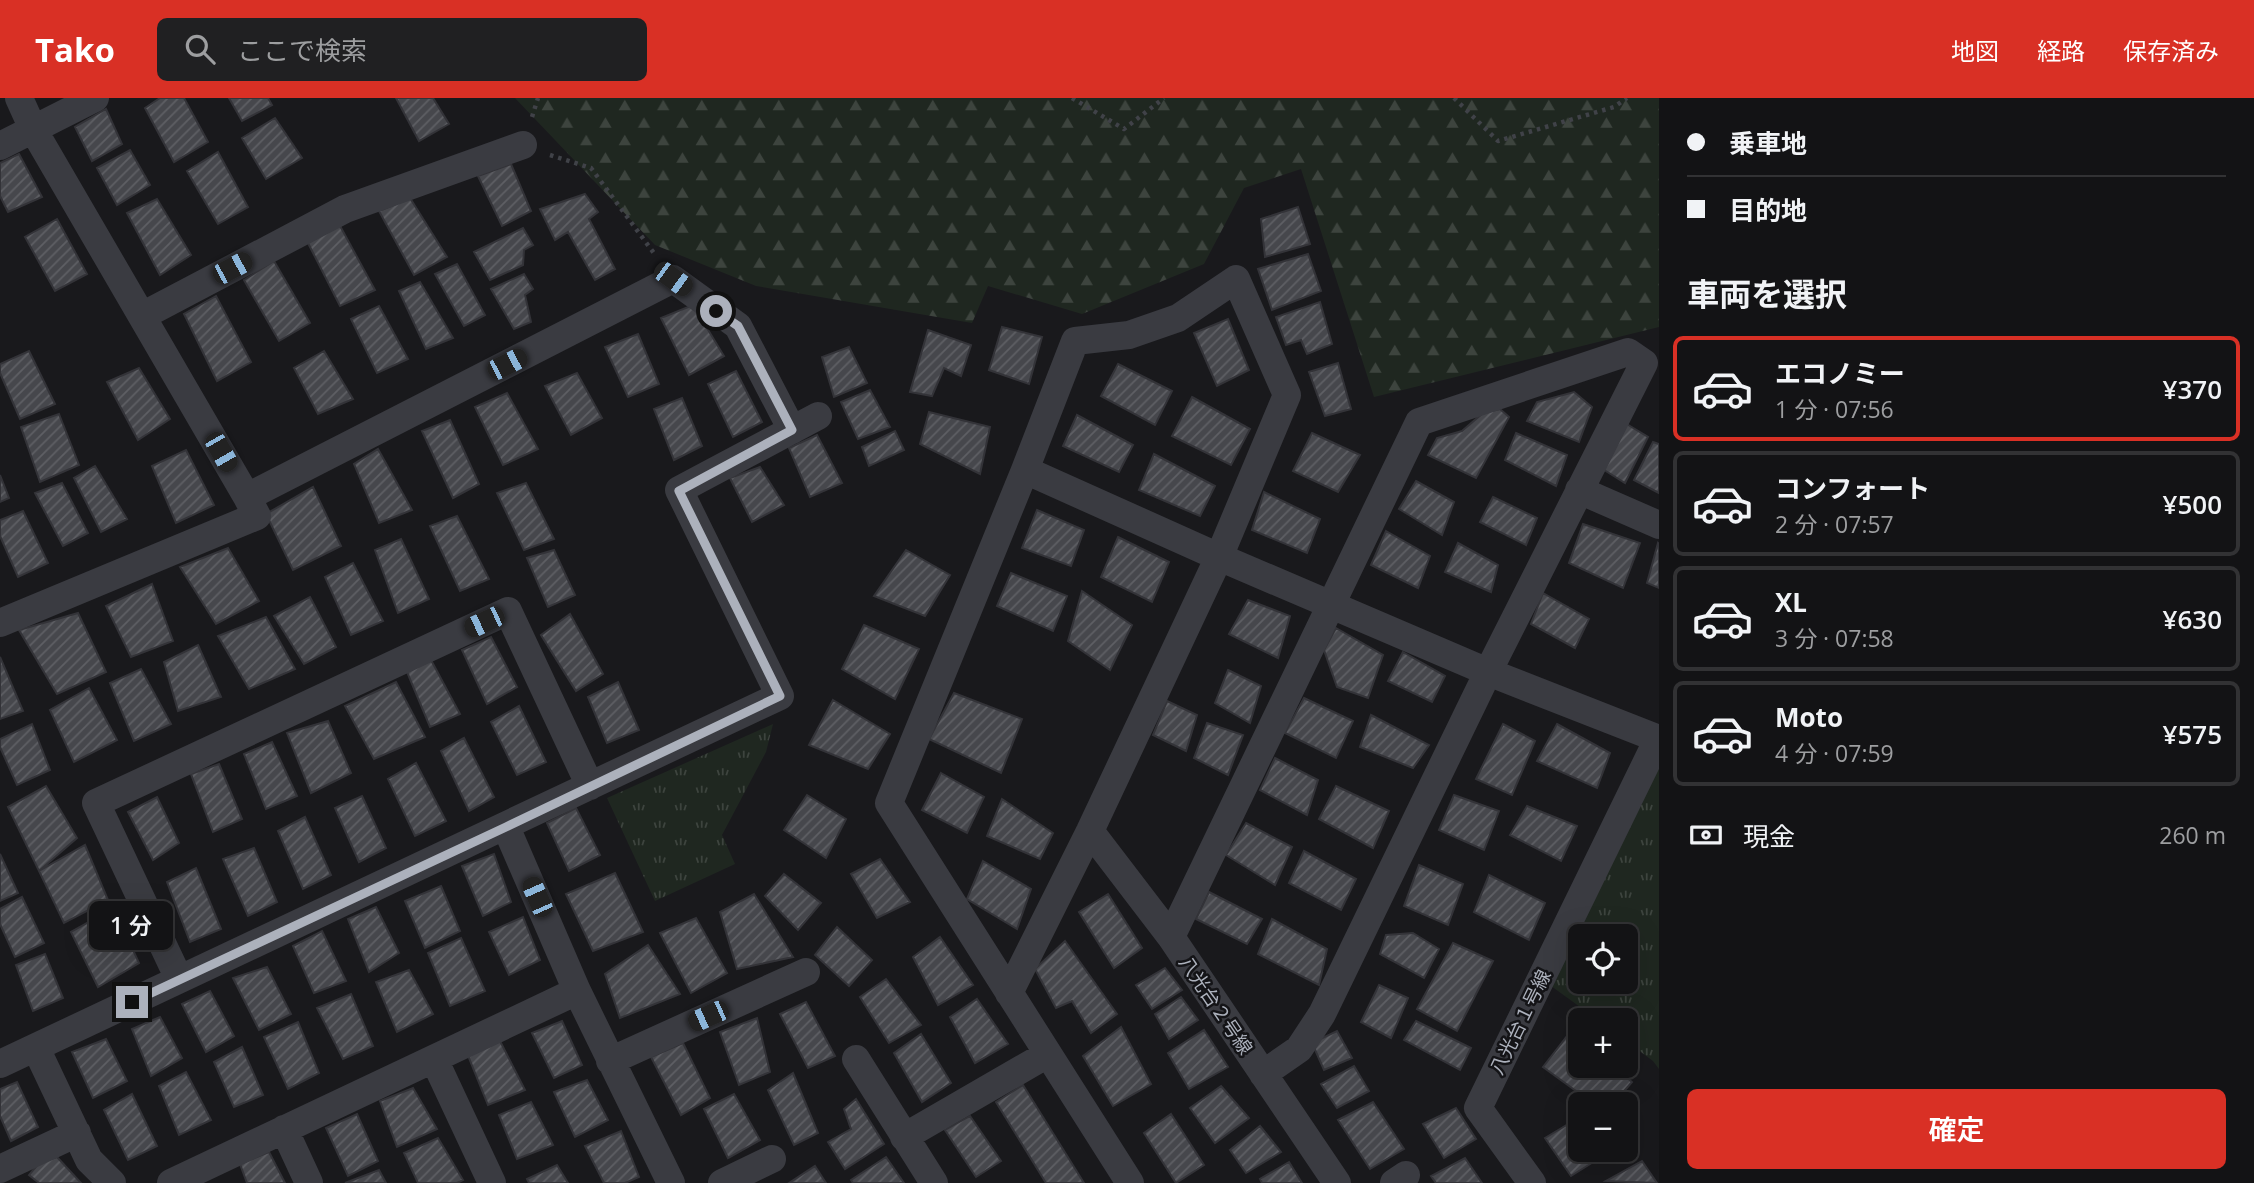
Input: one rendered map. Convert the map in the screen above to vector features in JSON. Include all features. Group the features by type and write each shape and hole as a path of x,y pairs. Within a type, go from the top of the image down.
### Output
{"street":[{"path":"0,623 257,516 33,129 19,98"},
{"path":"0,146 95,98"},
{"path":"142,316 345,209 523,145"},
{"path":"247,497 673,279 738,326 792,430"},
{"path":"1009,993 1090,831 1219,557 1287,395 1236,279 1178,318 1129,335 1075,341 889,803 1046,1055 1130,1183"},
{"path":"1171,937 1419,422 1628,352 1644,363 1488,672 1322,1014 1298,1049 1263,1074"},
{"path":"3,1056 36,1048 780,696 679,491 818,416"},
{"path":"1025,470 1219,557 1488,672 1658,739"},
{"path":"1579,490 1659,525"},
{"path":"179,979 96,803 508,611 590,786"},
{"name":"八光台１号線","path":"1532,1183 1478,1108 1658,739"},
{"path":"506,827 577,990 671,1183"},
{"name":"八光台２号線","path":"1090,831 1171,937 1337,1183"},
{"path":"610,1061 806,972"},
{"path":"171,1183 577,990"},
{"path":"36,1048 89,1160 112,1183"},
{"path":"904,1137 1046,1055"},
{"path":"434,1059 492,1183"},
{"path":"856,1059 933,1183"},
{"path":"284,1129 309,1183"},
{"path":"0,1169 77,1133"},
{"path":"722,1183 772,1159"}],"path":[{"path":"538,98 523,145 591,168 673,279"},
{"path":"1072,98 1124,129 1164,98"},
{"path":"1454,98 1497,141 1614,107 1627,98"}],"green space":[{"path":"515,98 1659,98 1659,327 1374,397 1301,169 1244,188 1204,264 1082,314 988,286 972,323 756,286 655,245"},
{"path":"773,724 766,752 722,835 735,864 655,901 607,798"},
{"path":"1659,753 1659,1069 1638,1050 1638,1008 1581,1008 1547,983 1568,940 1568,994 1638,994 1638,924 1576,924"}],"building":[{"path":"160,98 184,98 208,142 174,162 145,108"},
{"path":"229,98 268,98 272,105 242,121"},
{"path":"396,98 433,98 449,124 419,141"},
{"path":"106,109 122,144 92,161 75,127"},
{"path":"275,118 302,158 266,179 242,138"},
{"path":"130,150 150,185 117,205 97,168"},
{"path":"218,152 248,207 218,224 187,171"},
{"path":"19,154 42,197 8,212 0,196 0,163"},
{"path":"511,164 531,211 502,226 478,176"},
{"path":"585,194 598,212 589,219 615,269 595,280 568,232 555,240 540,209"},
{"path":"410,198 447,257 414,275 379,211"},
{"path":"157,199 191,255 160,275 127,213"},
{"path":"1298,207 1310,244 1265,257 1261,219"},
{"path":"57,219 87,274 55,291 25,237"},
{"path":"339,224 375,290 340,306 308,243"},
{"path":"523,228 533,245 524,250 523,265 490,280 474,252"},
{"path":"1308,254 1321,291 1272,310 1258,269"},
{"path":"274,261 310,323 279,341 244,280"},
{"path":"457,264 485,315 464,326 435,274"},
{"path":"524,274 533,289 525,295 531,322 514,329 491,289"},
{"path":"420,282 453,338 426,349 399,291"},
{"path":"216,296 251,362 217,381 184,314"},
{"path":"1320,302 1332,344 1307,354 1301,340 1286,345 1276,317"},
{"path":"693,305 724,356 689,375 661,318"},
{"path":"379,306 408,359 377,373 351,319"},
{"path":"1228,319 1249,370 1217,386 1194,333"},
{"path":"1002,327 1042,337 1029,384 989,370"},
{"path":"928,330 971,345 961,376 944,368 932,396 910,392"},
{"path":"638,334 659,384 628,397 605,347"},
{"path":"849,347 867,383 834,397 822,357"},
{"path":"29,351 55,404 20,419 0,373 0,364"},
{"path":"324,351 353,399 318,414 294,368"},
{"path":"1338,363 1351,409 1325,416 1309,372"},
{"path":"1118,364 1172,391 1155,425 1101,396"},
{"path":"139,368 170,419 138,440 107,382"},
{"path":"736,371 762,422 733,437 708,384"},
{"path":"577,373 602,418 571,435 545,386"},
{"path":"870,390 890,427 858,439 841,402"},
{"path":"1574,392 1592,407 1579,442 1527,421 1537,402"},
{"path":"507,393 538,449 503,465 475,407"},
{"path":"1192,397 1250,429 1231,465 1172,436"},
{"path":"682,398 702,446 674,460 654,409"},
{"path":"1500,409 1509,417 1476,478 1428,455 1437,438 1462,431 1483,413"},
{"path":"929,412 990,427 980,474 920,444"},
{"path":"59,414 79,465 40,482 21,427"},
{"path":"1077,415 1133,445 1119,472 1063,446"},
{"path":"450,420 479,484 453,498 422,431"},
{"path":"1625,423 1648,437 1625,483 1601,468"},
{"path":"895,431 904,450 869,466 862,447"},
{"path":"1312,433 1360,455 1338,492 1293,471"},
{"path":"1516,433 1567,455 1556,486 1505,460"},
{"path":"817,435 842,483 810,497 789,448"},
{"path":"1653,442 1659,444 1659,493 1634,480"},
{"path":"378,449 412,510 379,523 354,464"},
{"path":"186,450 214,505 176,523 152,466"},
{"path":"1154,454 1215,486 1200,516 1139,490"},
{"path":"95,466 127,519 101,532 74,478"},
{"path":"760,467 784,505 752,522 730,478"},
{"path":"0,475 9,498 0,502"},
{"path":"1416,481 1454,502 1442,535 1399,509"},
{"path":"62,483 88,533 63,546 35,493"},
{"path":"526,483 554,539 524,550 497,493"},
{"path":"313,487 341,546 293,570 266,514"},
{"path":"1264,492 1320,519 1307,553 1252,530"},
{"path":"1493,497 1537,518 1526,545 1480,522"},
{"path":"1037,510 1084,530 1071,566 1022,548"},
{"path":"23,511 48,563 18,577 0,536 0,520"},
{"path":"457,516 489,579 460,591 430,526"},
{"path":"1583,524 1640,543 1623,588 1569,563"},
{"path":"1386,531 1430,556 1418,588 1371,565"},
{"path":"1118,537 1169,562 1152,602 1101,577"},
{"path":"401,539 429,599 398,613 375,550"},
{"path":"1458,543 1498,565 1491,592 1445,572"},
{"path":"1659,544 1659,588 1647,583"},
{"path":"228,548 259,601 216,624 180,567"},
{"path":"554,550 575,595 548,607 527,558"},
{"path":"906,550 950,575 925,616 874,596"},
{"path":"353,563 383,621 351,635 325,577"},
{"path":"1011,573 1067,596 1053,631 997,606"},
{"path":"152,584 173,641 131,657 106,606"},
{"path":"1082,591 1132,625 1110,670 1068,641"},
{"path":"1543,593 1589,619 1575,648 1531,624"},
{"path":"310,597 336,647 304,664 274,616"},
{"path":"1248,600 1290,616 1278,658 1229,634"},
{"path":"78,613 106,672 57,694 19,630"},
{"path":"570,614 603,674 576,691 541,635"},
{"path":"266,617 295,669 249,689 218,636"},
{"path":"864,625 919,649 895,699 842,669"},
{"path":"1336,628 1383,655 1368,698 1337,687 1324,650"},
{"path":"491,637 517,687 487,704 462,650"},
{"path":"198,645 221,697 178,711 164,662"},
{"path":"1403,652 1445,676 1432,702 1388,681"},
{"path":"0,657 23,711 0,719"},
{"path":"431,660 460,714 430,727 407,672"},
{"path":"141,669 171,724 134,741 110,683"},
{"path":"1228,670 1261,686 1250,723 1215,703"},
{"path":"396,682 425,737 374,759 345,706"},
{"path":"618,682 639,730 607,743 588,697"},
{"path":"89,688 117,740 74,762 50,710"},
{"path":"954,693 1022,719 1001,773 929,739"},
{"path":"1304,698 1353,721 1336,758 1285,733"},
{"path":"833,700 890,734 868,769 809,745"},
{"path":"1167,701 1197,715 1186,751 1153,735"},
{"path":"519,706 546,762 517,775 491,722"},
{"path":"1371,715 1429,745 1413,768 1360,747"},
{"path":"328,721 351,773 311,793 287,733"},
{"path":"1207,723 1243,735 1228,775 1194,758"},
{"path":"32,724 50,770 17,785 0,747 0,739"},
{"path":"1503,724 1535,741 1512,795 1476,779"},
{"path":"1557,724 1610,753 1597,788 1537,761"},
{"path":"464,738 494,797 469,811 441,751"},
{"path":"272,742 297,796 266,809 244,754"},
{"path":"1275,758 1318,780 1307,815 1260,790"},
{"path":"416,763 446,821 415,836 388,779"},
{"path":"219,764 242,819 213,832 191,774"},
{"path":"941,773 984,797 967,833 922,810"},
{"path":"46,786 77,838 39,871 8,807"},
{"path":"1336,786 1389,811 1373,848 1319,819"},
{"path":"807,795 846,819 826,858 784,830"},
{"path":"1454,795 1499,811 1484,850 1439,830"},
{"path":"362,796 386,848 359,862 335,808"},
{"path":"157,797 179,843 153,860 128,812"},
{"path":"1002,799 1053,833 1040,859 987,836"},
{"path":"1527,806 1577,826 1561,861 1510,835"},
{"path":"576,808 600,855 569,871 547,823"},
{"path":"305,817 331,875 303,889 278,831"},
{"path":"1246,823 1292,847 1275,885 1226,855"},
{"path":"85,845 108,900 64,923 39,871"},
{"path":"254,848 277,902 248,916 223,859"},
{"path":"1304,851 1356,879 1341,910 1289,883"},
{"path":"0,854 18,893 0,901"},
{"path":"494,854 511,902 483,916 462,866"},
{"path":"880,859 910,902 877,918 851,874"},
{"path":"983,861 1031,889 1017,929 967,899"},
{"path":"1419,865 1463,884 1448,925 1404,906"},
{"path":"196,868 221,929 190,942 167,882"},
{"path":"615,873 643,932 593,951 566,894"},
{"path":"784,874 821,903 798,930 765,896"},
{"path":"1489,875 1545,903 1529,940 1474,912"},
{"path":"441,886 460,931 425,948 405,901"},
{"path":"1209,892 1262,919 1247,944 1196,919"},
{"path":"754,894 793,957 737,969 720,912"},
{"path":"1108,894 1142,948 1114,968 1079,912"},
{"path":"22,897 44,943 15,957 0,924 0,909"},
{"path":"376,907 399,953 369,972 348,919"},
{"path":"114,908 139,963 98,987 71,932"},
{"path":"523,917 540,960 509,975 489,932"},
{"path":"696,918 727,973 691,993 660,933"},
{"path":"1272,919 1327,949 1319,985 1258,954"},
{"path":"837,927 872,960 849,986 815,955"},
{"path":"322,931 346,981 314,993 293,946"},
{"path":"1413,933 1439,949 1424,978 1380,954 1386,935"},
{"path":"940,937 973,985 938,1005 913,957"},
{"path":"461,938 485,991 450,1006 428,953"},
{"path":"1065,941 1117,1014 1091,1033 1072,1001 1056,1008 1035,969"},
{"path":"1453,943 1493,961 1457,1031 1417,1009"},
{"path":"648,945 680,994 620,1018 605,974"},
{"path":"45,954 63,998 33,1011 16,965"},
{"path":"267,967 291,1014 259,1030 233,978"},
{"path":"1165,968 1182,990 1152,1009 1136,985"},
{"path":"409,970 433,1014 397,1032 376,982"},
{"path":"886,979 921,1025 889,1043 860,997"},
{"path":"1379,985 1408,998 1391,1038 1361,1022"},
{"path":"210,991 234,1036 206,1052 182,1004"},
{"path":"351,994 373,1046 343,1059 317,1008"},
{"path":"1181,997 1198,1020 1169,1039 1155,1014"},
{"path":"977,999 1008,1044 975,1063 950,1017"},
{"path":"806,1002 835,1056 808,1068 780,1014"},
{"path":"160,1017 182,1058 151,1076 132,1029"},
{"path":"757,1018 770,1072 739,1085 720,1032"},
{"path":"562,1021 582,1065 554,1078 532,1033"},
{"path":"1416,1021 1471,1048 1460,1070 1404,1040"},
{"path":"298,1022 319,1073 288,1089 264,1037"},
{"path":"1121,1027 1151,1084 1113,1106 1083,1056"},
{"path":"1204,1030 1228,1067 1189,1089 1168,1053"},
{"path":"1337,1031 1352,1058 1324,1070 1312,1043"},
{"path":"921,1034 951,1083 922,1102 894,1053"},
{"path":"1568,1035 1568,1078 1627,1078 1632,1082 1623,1092 1577,1092 1543,1067"},
{"path":"106,1039 127,1081 93,1098 72,1052"},
{"path":"500,1041 525,1090 488,1105 467,1053"},
{"path":"683,1043 710,1098 681,1115 651,1057"},
{"path":"242,1047 263,1095 234,1107 214,1062"},
{"path":"1354,1066 1369,1091 1337,1108 1321,1084"},
{"path":"186,1072 211,1120 179,1135 159,1086"},
{"path":"793,1073 818,1133 794,1145 768,1090"},
{"path":"587,1080 608,1120 575,1137 554,1092"},
{"path":"17,1082 38,1127 11,1141 0,1116 0,1089"},
{"path":"1023,1085 1084,1183 1046,1183 996,1102"},
{"path":"1221,1086 1249,1118 1215,1143 1190,1108"},
{"path":"413,1088 437,1129 397,1147 380,1101"},
{"path":"132,1094 157,1146 128,1160 104,1110"},
{"path":"734,1094 760,1140 728,1158 704,1109"},
{"path":"856,1099 884,1144 845,1169 828,1142 851,1129 844,1109"},
{"path":"531,1102 553,1145 517,1159 499,1115"},
{"path":"1373,1102 1404,1149 1370,1169 1338,1120"},
{"path":"1456,1108 1476,1139 1444,1158 1423,1124"},
{"path":"357,1114 378,1161 348,1176 326,1128"},
{"path":"1171,1114 1204,1165 1176,1183 1144,1133"},
{"path":"970,1116 1001,1161 976,1177 945,1130"},
{"path":"1568,1124 1568,1162 1593,1162 1571,1176 1545,1138"},
{"path":"1260,1126 1281,1152 1246,1173 1230,1150"},
{"path":"621,1131 639,1177 625,1183 604,1183 585,1146"},
{"path":"438,1138 463,1180 457,1183 418,1183 404,1153"},
{"path":"269,1152 285,1183 247,1183 240,1164"},
{"path":"57,1157 81,1183 39,1183 29,1175 39,1163"},
{"path":"886,1157 904,1183 853,1183 851,1180"},
{"path":"1465,1158 1482,1183 1436,1183 1431,1176"},
{"path":"1642,1161 1657,1183 1606,1181"},
{"path":"1289,1162 1302,1183 1262,1183 1260,1179"},
{"path":"557,1165 568,1183 529,1183 527,1179"},
{"path":"815,1166 826,1183 789,1183"},
{"path":"379,1170 386,1183 345,1183"}],"route":[{"path":"132,1002 780,696 679,491 792,430 738,326 716,311"}]}
